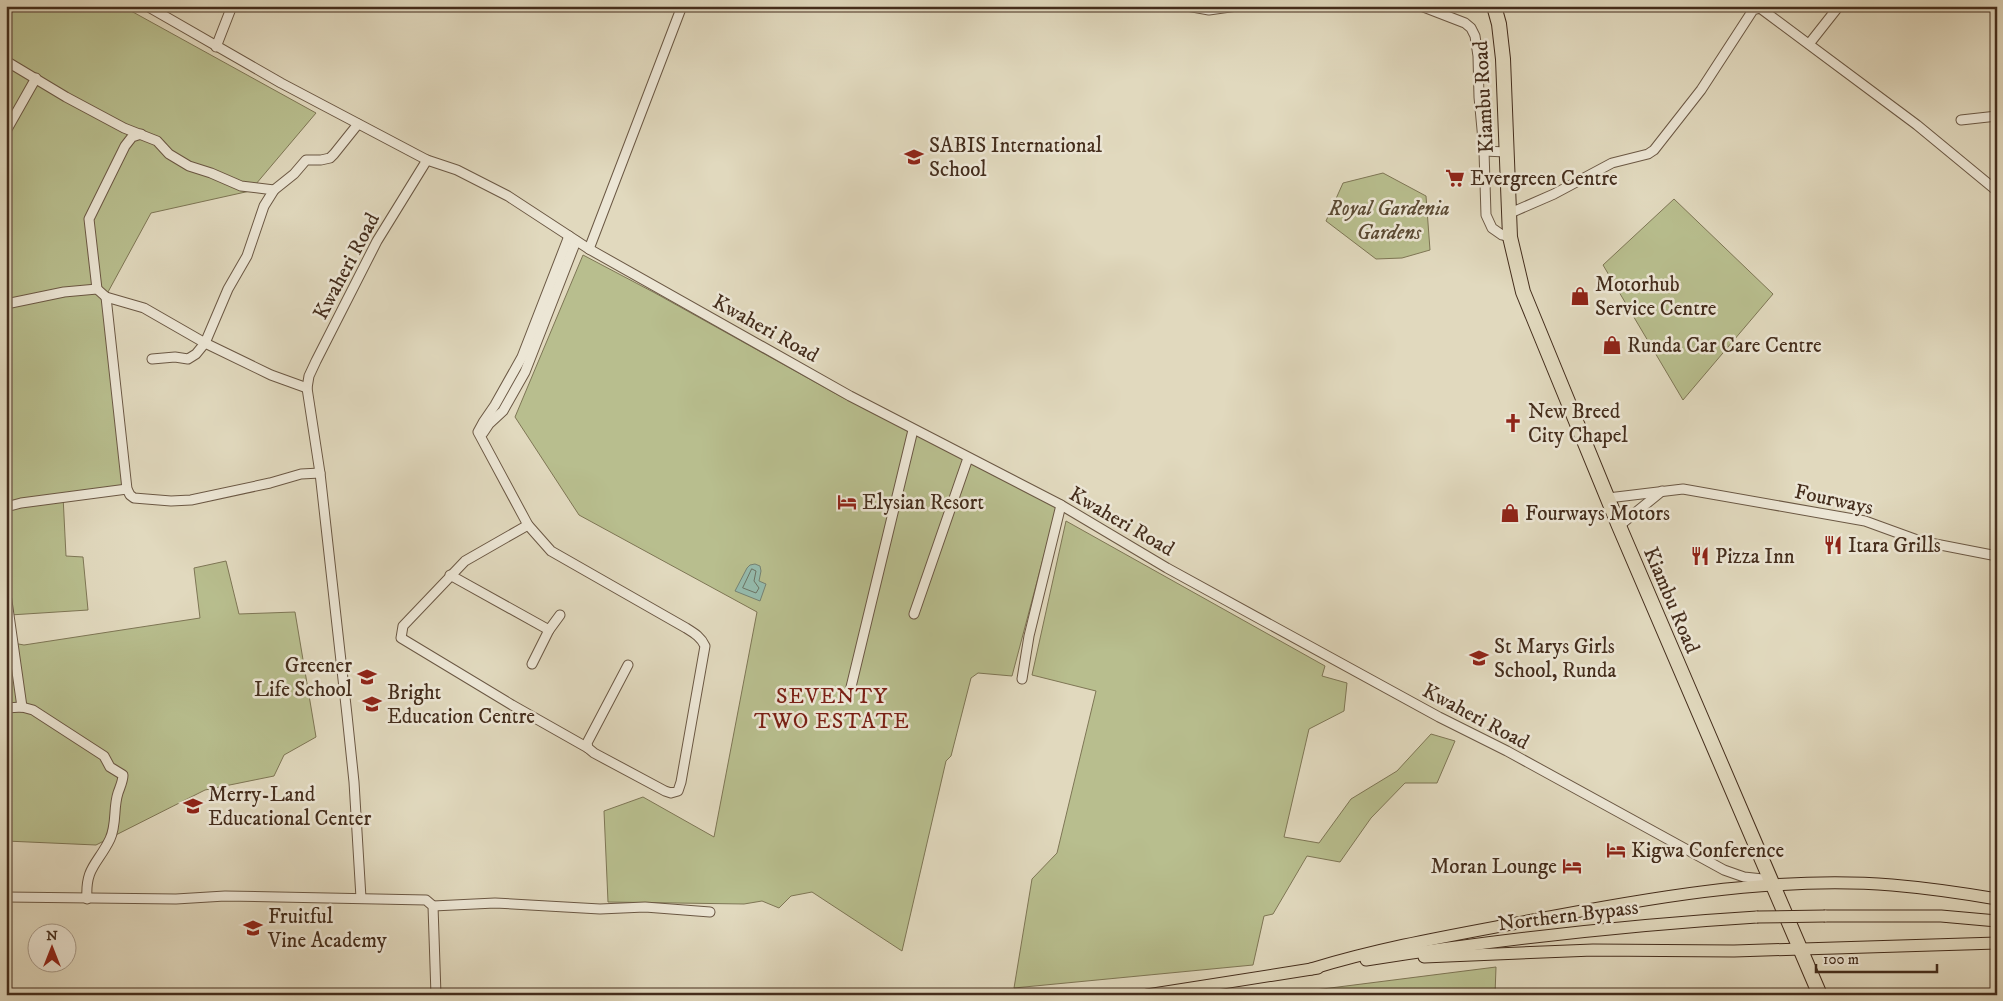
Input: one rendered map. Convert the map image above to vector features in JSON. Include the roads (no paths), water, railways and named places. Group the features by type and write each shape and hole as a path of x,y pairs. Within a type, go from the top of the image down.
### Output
{"highway":[{"name":"Kiambu Road","path":"1494,6 1499,24 1503,59 1510,237 1523,292 1619,526 1820,995"}],"main road":[{"path":"1311,969 1376,951 1585,910 1773,883 1892,885 1943,890 1997,899"},
{"name":"Northern Bypass","path":"1147,995 1388,957 1592,930 1748,917 1941,916 1997,921"},
{"path":"1388,957 1437,957 1540,951 1628,949 1734,950 1997,943"}],"street":[{"path":"147,6 216,46 427,160"},
{"path":"216,46 232,6"},
{"path":"589,249 682,6"},
{"path":"1187,6 1209,10 1237,6"},
{"path":"1421,6 1465,23 1471,28 1475,36 1484,150 1486,215 1492,228 1502,235 1510,237"},
{"path":"1809,44 1840,6"},
{"path":"1508,214 1554,194 1612,164 1648,154 1654,150 1701,90 1753,10 1757,7 1917,125 1997,191"},
{"path":"6,61 124,128 157,141 169,154 189,166 211,173 240,186 274,190"},
{"path":"6,131 36,78"},
{"path":"1961,120 1997,116"},
{"path":"152,359 175,357 188,359 196,354 205,343 228,289 247,256 264,206 274,190 294,174 306,160 325,160 334,154 358,124"},
{"path":"124,128 125,146"},
{"path":"141,134 132,137 125,146 89,219 97,289 106,297 144,308 205,343 271,375 307,388"},
{"path":"1484,150 1506,152"},
{"name":"Kwaheri Road","path":"361,898 348,724 320,473 307,388 309,376 377,242 427,160 457,170 491,188 589,249 850,396 1061,505 1176,573 1724,870 1744,877 1773,883"},
{"path":"528,525 472,556 450,576 404,626 401,638 594,753 665,792 678,791 704,646 701,640 686,628 551,551 528,525 478,432 516,369 573,238"},
{"path":"480,438 489,424 503,411 525,372 573,238"},
{"path":"6,304 64,292 97,289"},
{"path":"106,297 127,489 130,495 134,498 170,501 191,500 270,483 301,474 320,473"},
{"path":"516,369 525,372"},
{"path":"851,687 913,430"},
{"path":"914,614 968,458"},
{"path":"6,507 21,503 127,489"},
{"name":"Fourways","path":"1608,498 1683,489 1866,521 1920,541 1997,556"},
{"path":"1619,526 1662,491"},
{"path":"1022,679 1030,636 1061,505"},
{"path":"450,576 549,630"},
{"path":"6,594 22,707"},
{"path":"532,664 549,630 560,615"},
{"path":"588,748 586,743 604,714 628,665"},
{"path":"6,708 22,707 33,710 104,756 115,772 124,775 116,804 113,830 106,847 89,873 87,899"},
{"path":"6,897 87,899 225,896 420,899 426,900 433,906 495,903 600,909 645,908 710,912"},
{"path":"433,906 436,995"}],"water":[{"path":"755,564 760,566 759,581 766,584 760,601 735,591 747,568"}],"place":[{"name":"SABIS International School","path":"914,157"},
{"name":"Evergreen Centre","path":"1455,178"},
{"name":"Motorhub Service Centre","path":"1580,296"},
{"name":"Runda Car Care Centre","path":"1612,345"},
{"name":"New Breed City Chapel","path":"1513,423"},
{"name":"Elysian Resort","path":"847,502"},
{"name":"Fourways Motors","path":"1510,513"},
{"name":"Itara Grills","path":"1833,545"},
{"name":"Pizza Inn","path":"1700,556"},
{"name":"St Marys Girls School, Runda","path":"1479,658"},
{"name":"Greener Life School","path":"367,677"},
{"name":"Bright Education Centre","path":"372,704"},
{"name":"Merry-Land Educational Center","path":"193,806"},
{"name":"Kigwa Conference","path":"1616,850"},
{"name":"Moran Lounge","path":"1572,866"},
{"name":"Fruitful Vine Academy","path":"253,928"}],"district":[{"name":"SEVENTY TWO ESTATE","path":"832,708"}],"park label":[{"name":"Royal Gardenia Gardens","path":"1389,220"}]}
